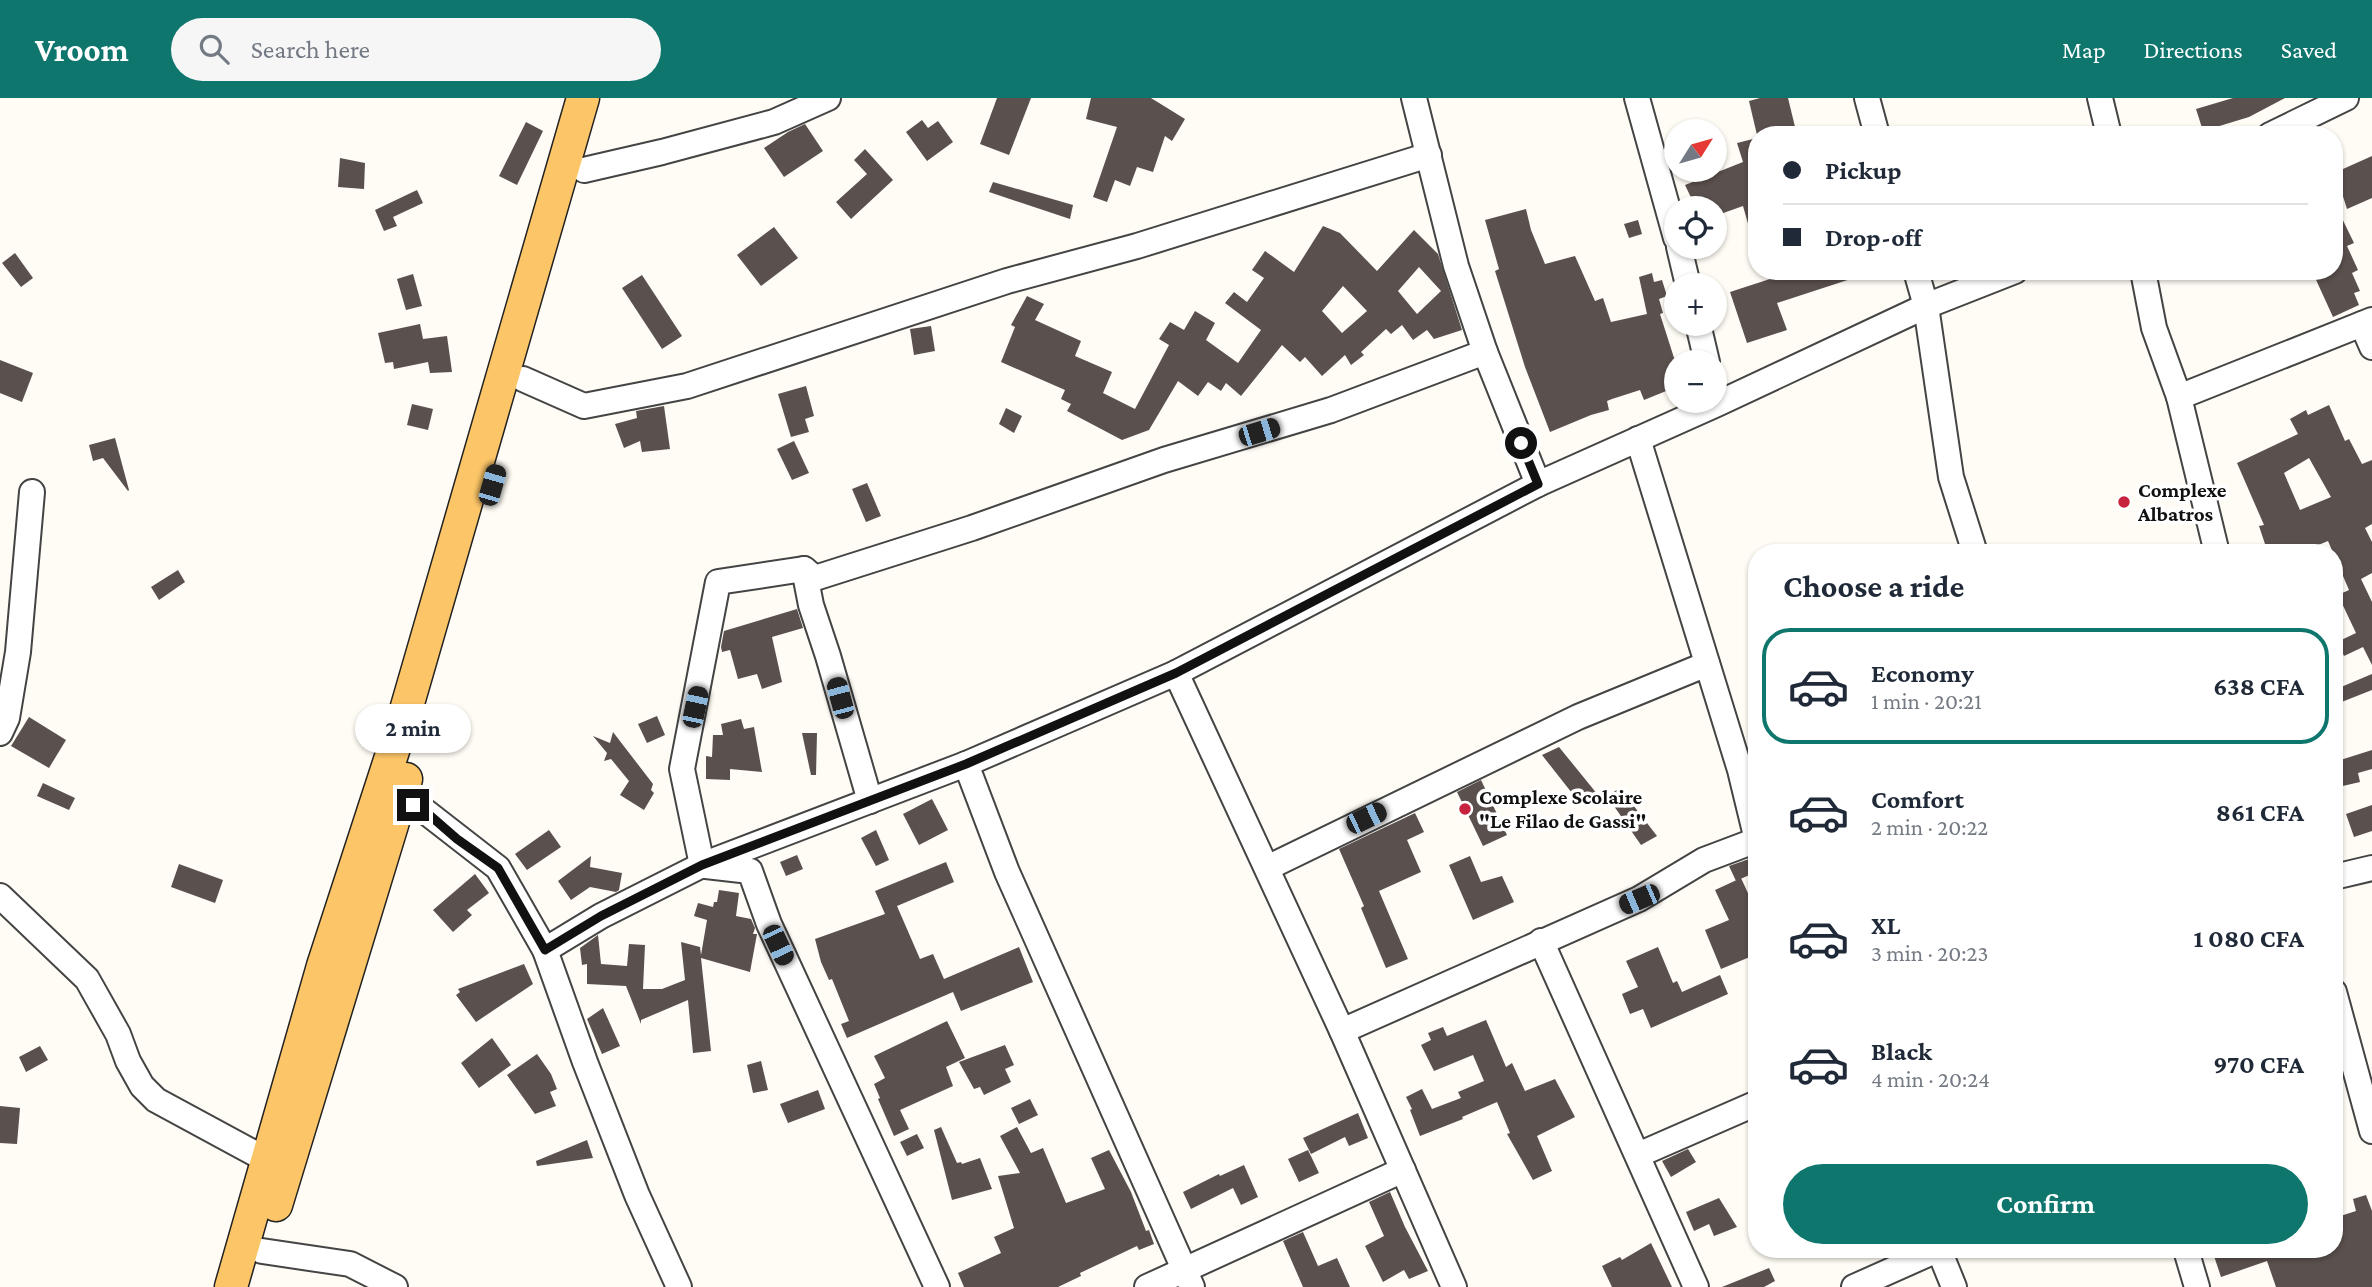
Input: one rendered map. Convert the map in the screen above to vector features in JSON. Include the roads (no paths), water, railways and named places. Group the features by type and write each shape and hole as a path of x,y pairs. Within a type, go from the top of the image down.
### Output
{"main road":[{"path":"253,1287 400,798 437,640 583,98"},
{"path":"231,1287 323,966 404,717 437,640 523,379 606,98"}],"street":[{"path":"584,170 774,122 828,98"},
{"path":"1414,98 1456,266 1485,352 1538,484"},
{"path":"1637,98 1664,196"},
{"path":"1867,98 1875,126"},
{"path":"2100,98 2107,126"},
{"path":"2287,126 2338,100"},
{"path":"523,379 584,405 687,386 1007,281 1137,247 1429,155"},
{"path":"1919,280 1926,306 1951,477 1972,544"},
{"path":"1727,395 1926,306 1992,280"},
{"path":"2145,280 2154,328 2179,397 2215,544"},
{"path":"2179,397 2369,330"},
{"path":"702,865 682,769 718,582 804,569 815,578 972,528 1164,460 1331,410 1485,352"},
{"path":"545,950 601,916 702,865 966,764 1176,673 1538,484 1690,413"},
{"path":"1638,439 1748,803"},
{"path":"0,733 7,718 18,652 32,492"},
{"path":"804,569 811,605 870,801"},
{"path":"1267,868 1578,717 1707,664"},
{"path":"1176,673 1342,1031 1454,1287"},
{"path":"966,764 1007,872 1189,1279"},
{"path":"400,798 426,812 457,839 498,868 545,950 637,1195 679,1287"},
{"path":"1342,1031 1639,899 1704,860 1748,843"},
{"path":"702,865 750,871 769,924 937,1287"},
{"path":"2343,875 2372,868"},
{"path":"0,896 87,979 118,1034 137,1078 156,1100 267,1160"},
{"path":"1541,941 1696,1287"},
{"path":"2343,1021 2369,1103 2372,1131"},
{"path":"1639,1155 1748,1107"},
{"path":"1147,1287 1189,1279 1403,1170"},
{"path":"262,1251 350,1264 395,1287"},
{"path":"1854,1287 1920,1258"},
{"path":"1941,1258 1954,1287"},
{"path":"2188,1258 2197,1287"}],"place":[{"name":"Complexe Albatros","path":"2124,502"},
{"name":"Complexe Scolaire \"Le Filao de Gassi\"","path":"1465,809"}]}
